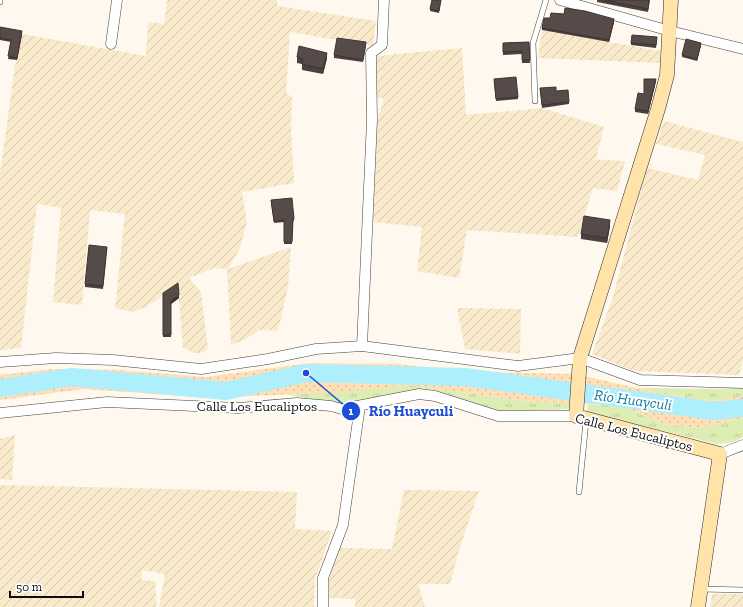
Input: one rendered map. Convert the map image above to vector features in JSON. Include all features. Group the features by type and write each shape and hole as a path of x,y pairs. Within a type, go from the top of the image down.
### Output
{"street":[{"path":"111,44 117,0"},
{"path":"362,346 372,120 371,53 382,45 384,0"},
{"path":"560,0 670,31 743,49"},
{"path":"580,413 580,364 658,109 666,75 671,0"},
{"path":"0,362 56,358 98,359 201,369 268,359 316,349 362,346 518,366 580,364 640,380 743,383"},
{"name":"Calle Los Eucaliptos","path":"0,413 107,402 238,408 297,403 331,406 342,410 419,394 435,396 498,416 580,413 720,454"},
{"path":"323,607 323,578 343,525 360,406"},
{"path":"698,607 720,454 743,445"}],"lane":[{"path":"535,101 533,43 546,0"},
{"path":"579,492 580,413"},
{"path":"701,589 743,590"}],"shaded area":[{"path":"167,0 277,0 277,6 376,21 373,46 290,32 286,93 292,97 291,129 294,183 242,192 247,222 240,248 228,269 291,247 288,287 278,331 260,330 242,341 231,345 227,269 214,268 189,278 201,292 208,349 201,353 194,353 183,348 178,286 146,307 133,312 115,308 125,214 90,210 82,305 53,302 61,208 37,204 21,348 0,350 0,174 15,66 22,34 146,56 148,22 164,24"},
{"path":"542,30 660,51 660,63 538,58"},
{"path":"462,48 466,115 542,108 604,127 596,159 589,159 625,161 617,191 593,188 578,237 467,230 459,278 417,271 422,227 373,222 377,122 384,98 377,98 377,56"},
{"path":"664,121 743,142 743,360 739,375 634,371 592,354 613,297 647,168 698,180 705,155 656,144"},
{"path":"457,308 521,309 520,354 465,349"},
{"path":"15,435 12,480 0,479 0,439"},
{"path":"0,485 297,492 295,529 332,531 315,579 314,607 159,607 165,574 142,570 141,580 155,581 157,607 0,607"},
{"path":"404,490 479,491 459,550 450,584 418,584 425,607 355,607 355,599 329,598 329,580 340,548 392,549"},
{"path":"712,594 743,594 743,607 710,607"}],"green space":[{"path":"408,385 534,402 573,403 571,409 498,412 418,390 342,404 287,395"},
{"path":"743,387 743,396 716,401 662,394 637,388 717,389"},
{"path":"588,404 621,406 667,425 697,428 743,418 743,437 734,442 717,444 587,412"}],"sand":[{"path":"310,363 396,364 476,372 575,374 662,394 716,401 743,396 743,418 697,428 667,425 621,406 534,402 408,385 336,392 211,398 83,389 0,400 0,375 52,369 119,370 206,377"}],"building":[{"path":"432,0 441,0 439,11 430,9"},
{"path":"604,0 649,0 648,9"},
{"path":"565,8 585,11 614,19 609,40 542,28 544,18 550,18 551,13 564,14"},
{"path":"0,27 22,31 17,58 8,56 11,40 0,38"},
{"path":"632,35 657,37 656,45 631,43"},
{"path":"337,38 366,42 363,60 334,55"},
{"path":"686,39 701,43 697,59 682,55"},
{"path":"529,42 530,60 522,60 522,51 503,52 503,43"},
{"path":"299,46 327,53 323,69 302,64 303,59 297,57"},
{"path":"516,77 518,97 496,99 494,79"},
{"path":"644,79 656,79 648,111 635,109 638,93 644,94"},
{"path":"556,87 556,91 568,90 569,102 542,105 540,88"},
{"path":"292,198 294,219 292,242 284,242 284,220 274,221 271,200"},
{"path":"584,216 610,220 607,238 581,234"},
{"path":"89,245 107,247 103,286 85,284"},
{"path":"178,283 179,295 171,301 171,335 163,335 163,293"}],"waterway":[{"name":"Río Huayculi","path":"0,388 73,377 226,391 306,373 465,377 714,411 743,408"}],"place":[{"name":"Río Huayculi","path":"306,373"}]}
